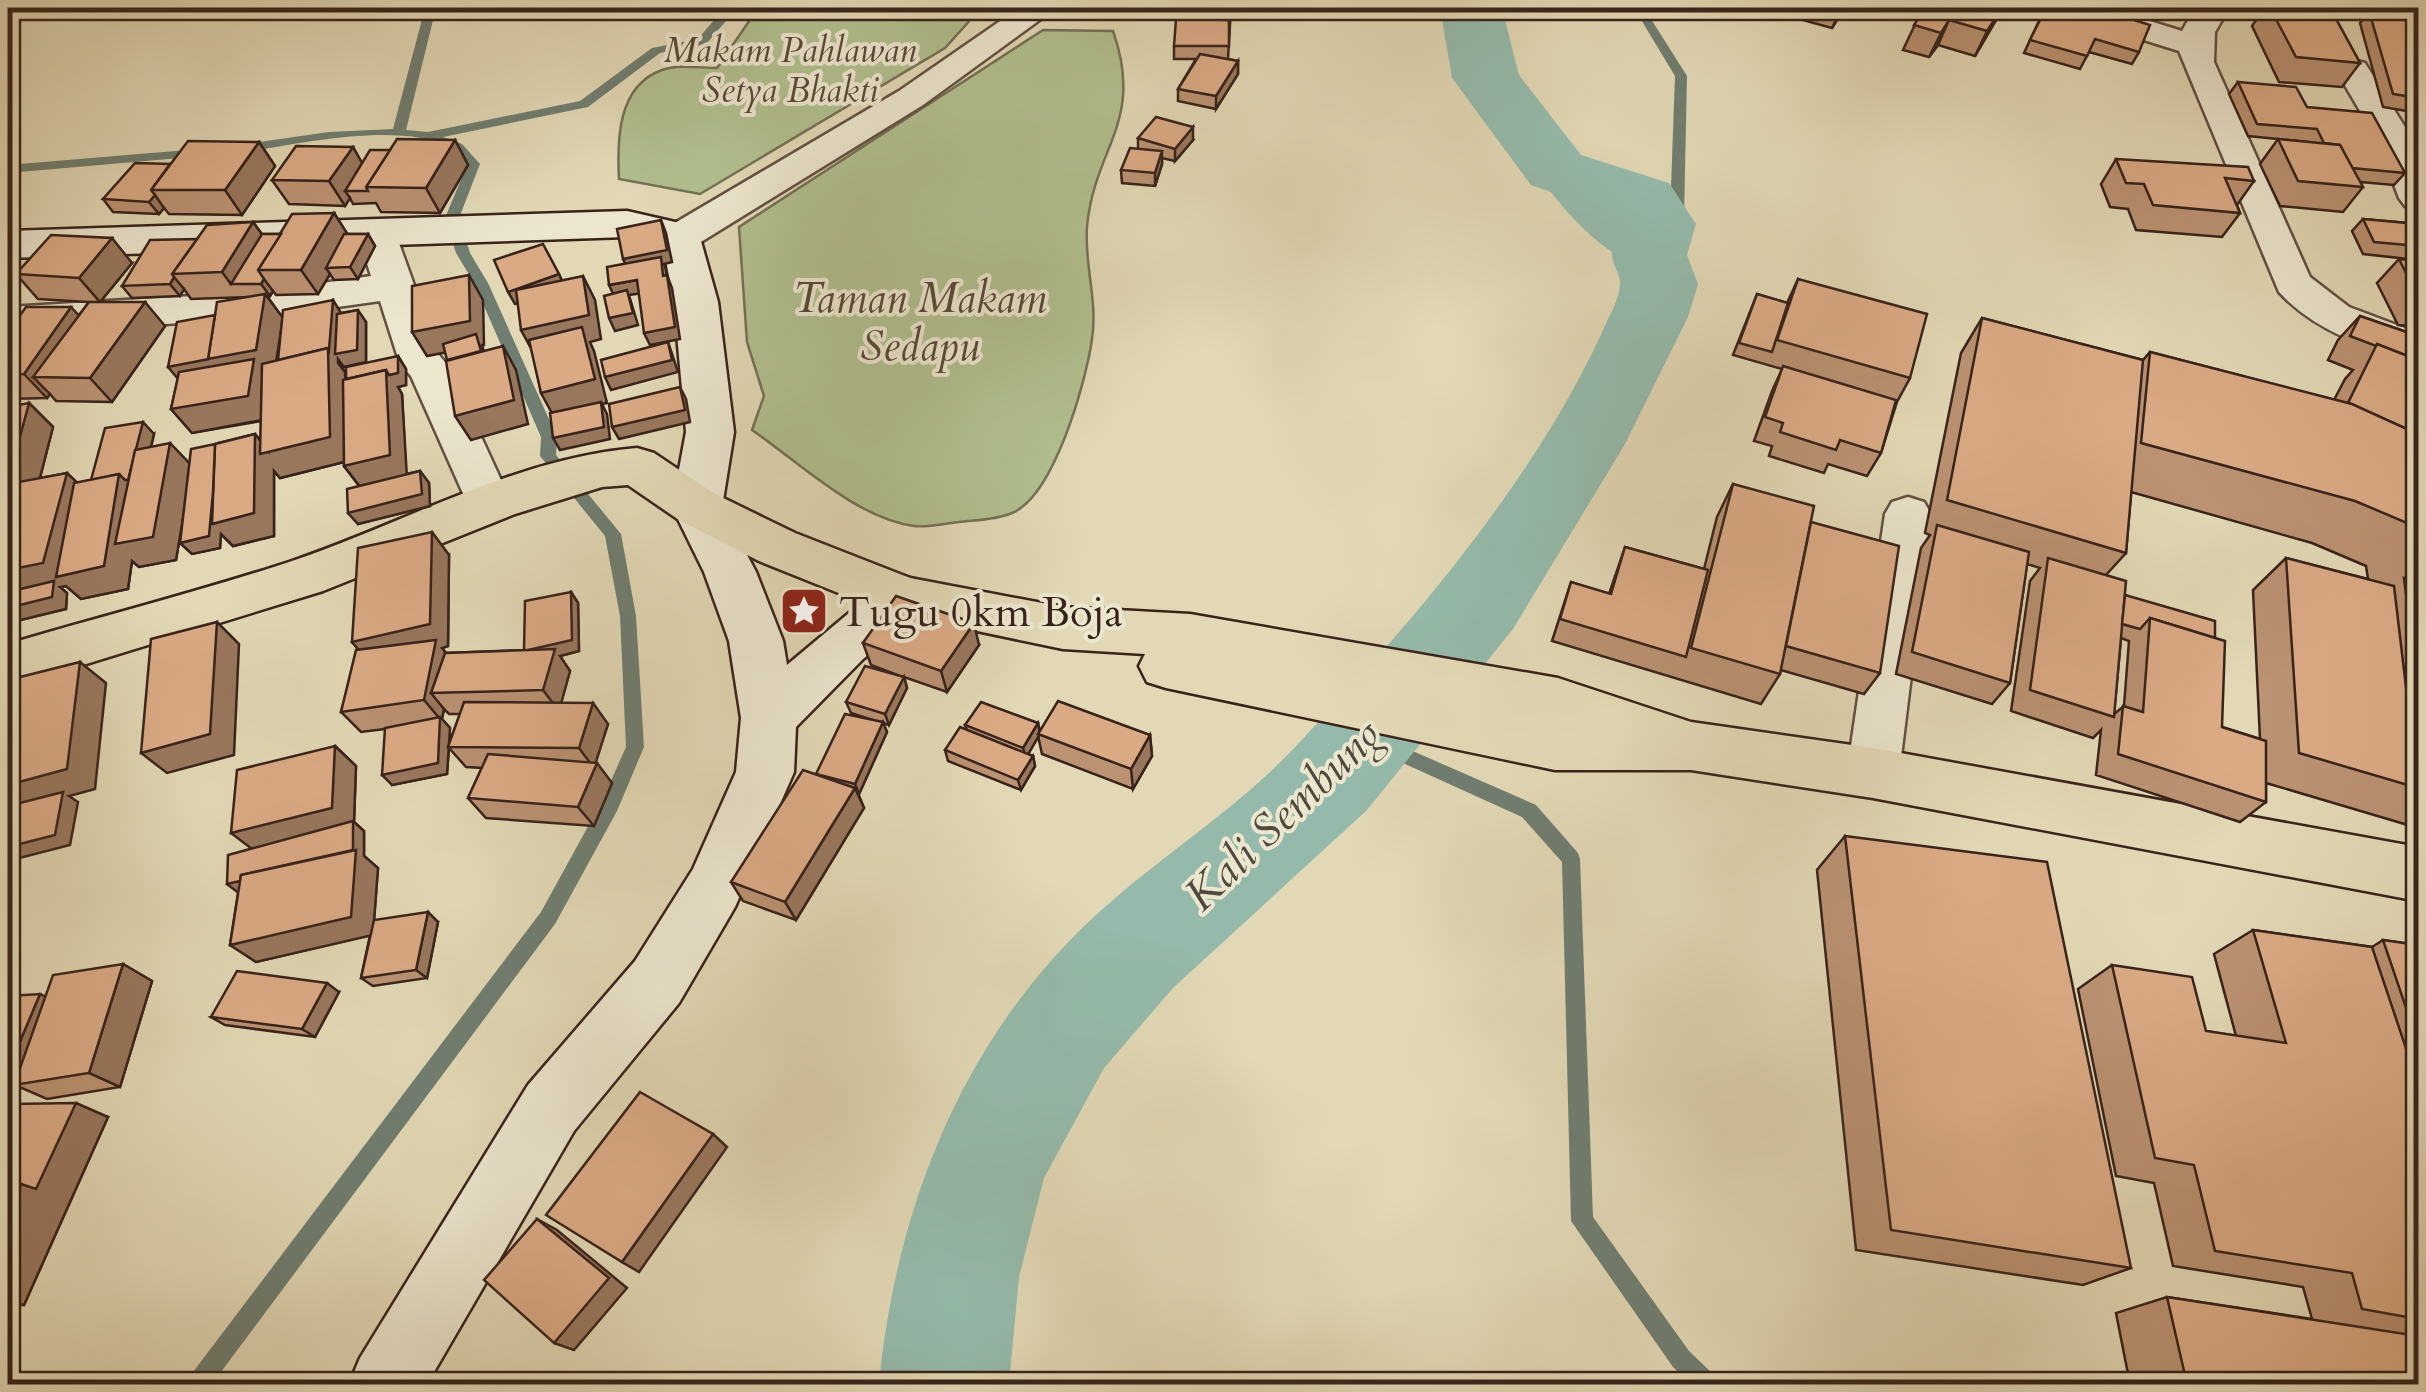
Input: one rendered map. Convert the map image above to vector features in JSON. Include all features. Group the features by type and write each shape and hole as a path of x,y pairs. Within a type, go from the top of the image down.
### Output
{"main road":[{"path":"8,666 305,577 493,503 600,469 636,466 696,507 778,547 904,597 1556,724 1874,773 2418,874"}],"street":[{"path":"8,244 627,224 682,236 911,98 1040,8"},
{"path":"2076,8 2194,45"},
{"path":"2213,8 2206,14 2194,45 2197,62 2293,283 2309,302 2338,322 2418,346"},
{"path":"2353,70 2396,140 2418,198"},
{"path":"391,232 394,286 421,364 428,367 493,503"},
{"path":"386,1384 552,1108 657,982 714,888 765,772 768,718 756,641 730,572 696,507 710,432 696,302 682,236"},
{"path":"8,308 50,243"},
{"path":"8,321 273,304 394,286"},
{"path":"1874,773 1908,514"},
{"path":"768,718 844,644 904,597"}],"green space":[{"name":"Makam Pahlawan Setya Bhakti","path":"758,8 981,8 945,48 700,194 619,179 620,132 636,88 669,68 717,68"},
{"name":"Taman Makam Sedapu","path":"1043,30 1113,31 1121,62 1121,112 1091,199 1087,227 1093,325 1089,358 1075,408 1066,436 1041,485 1012,513 925,526 892,521 850,501 752,430 764,396 747,342 739,227"}],"building":[{"path":"1229,8 1229,13 1187,11"},
{"path":"1808,8 1842,8 1837,16"},
{"path":"1925,8 2002,8 1987,31 1949,20 1941,33 1914,25"},
{"path":"2046,8 2096,8 2150,25 2139,52 2095,39 2087,56 2030,40"},
{"path":"2270,8 2330,8 2360,63 2296,57"},
{"path":"2369,11 2418,18 2418,98 2393,94"},
{"path":"1176,19 1229,20 1229,46 1174,46"},
{"path":"1200,54 1238,61 1216,96 1178,89"},
{"path":"2238,82 2296,87 2307,107 2372,113 2405,173 2352,168 2340,145 2324,143 2317,129 2257,124"},
{"path":"1156,117 1193,127 1175,149 1138,138"},
{"path":"397,139 455,140 426,188 366,187"},
{"path":"2278,139 2340,145 2363,187 2298,181"},
{"path":"188,141 259,142 225,190 151,190"},
{"path":"296,146 353,147 329,181 272,180"},
{"path":"1130,148 1162,151 1155,173 1121,170"},
{"path":"370,150 390,150 366,187 368,191 345,191"},
{"path":"2116,159 2248,167 2254,181 2225,178 2240,213 2153,205 2144,184 2126,183"},
{"path":"135,163 170,164 151,190 155,195 149,202 103,199"},
{"path":"334,213 301,270 258,270 292,214"},
{"path":"2363,219 2418,224 2418,246 2374,242"},
{"path":"661,220 667,250 623,259 617,229"},
{"path":"253,222 222,272 172,274 207,225"},
{"path":"262,234 281,234 258,270 264,279 261,284 231,284"},
{"path":"344,234 368,234 350,267 326,268"},
{"path":"51,235 112,238 79,278 16,274"},
{"path":"197,239 172,274 170,284 122,286 150,240"},
{"path":"543,244 559,274 508,292 494,260"},
{"path":"661,257 675,327 644,333 637,280 609,285 607,267"},
{"path":"2399,259 2418,261 2418,297"},
{"path":"469,275 470,321 412,332 412,286"},
{"path":"583,276 589,315 521,330 516,290"},
{"path":"1798,279 1927,314 1910,378 1777,340"},
{"path":"627,290 633,313 609,318 604,296"},
{"path":"265,294 256,350 208,359 217,302"},
{"path":"1757,294 1788,303 1772,352 1739,343"},
{"path":"333,300 329,350 278,360 283,310"},
{"path":"89,302 145,302 90,378 33,377"},
{"path":"26,307 71,307 24,374 8,375 8,332"},
{"path":"358,310 357,350 335,354 337,314"},
{"path":"215,315 209,359 168,367 177,322"},
{"path":"2360,316 2418,336 2418,360 2350,336"},
{"path":"1982,318 2143,360 2126,553 1947,500"},
{"path":"582,327 595,379 541,393 529,340"},
{"path":"476,334 481,351 447,360 443,344"},
{"path":"668,342 672,360 605,377 601,360"},
{"path":"2377,344 2418,360 2418,434 2348,403"},
{"path":"503,346 514,400 455,416 446,361"},
{"path":"328,348 330,437 260,454 262,364"},
{"path":"2150,352 2352,404 2418,434 2418,572 2412,525 2355,501 2141,443"},
{"path":"398,356 398,373 389,375 386,370 346,379 346,367"},
{"path":"254,359 248,396 171,409 179,372"},
{"path":"1783,366 1896,400 1881,453 1840,440 1836,450 1780,432 1783,423 1765,417"},
{"path":"386,370 390,455 344,466 343,380"},
{"path":"680,387 685,410 612,427 609,404"},
{"path":"601,402 604,427 553,438 550,413"},
{"path":"29,403 9,478 8,478 8,407"},
{"path":"143,422 128,480 119,474 91,480 105,428"},
{"path":"255,434 254,513 212,524 215,444"},
{"path":"170,443 153,537 115,544 135,450"},
{"path":"215,444 209,536 180,543 191,449"},
{"path":"420,471 422,494 348,513 347,489"},
{"path":"67,473 43,563 8,570 8,484"},
{"path":"119,474 104,566 56,577 74,483"},
{"path":"1733,484 1814,506 1780,674 1691,648"},
{"path":"1811,522 1899,546 1880,673 1786,646"},
{"path":"1937,525 2029,552 2010,683 1912,652"},
{"path":"432,532 430,624 352,642 358,548"},
{"path":"1625,547 1708,570 1686,657 1560,619 1571,582 1611,594"},
{"path":"2048,558 2126,581 2114,717 2030,690"},
{"path":"2286,558 2394,586 2418,788 2299,753"},
{"path":"2404,578 2418,582 2418,694"},
{"path":"54,581 52,597 8,608 8,592"},
{"path":"571,592 572,640 524,651 525,601"},
{"path":"2125,595 2215,621 2215,638 2150,618 2140,629 2122,624"},
{"path":"896,596 974,623 941,671 863,643"},
{"path":"2150,618 2225,641 2222,727 2266,741 2266,802 2118,754 2123,706 2143,712"},
{"path":"217,622 210,734 141,753 151,639"},
{"path":"436,640 424,700 341,712 356,650"},
{"path":"555,649 543,690 431,693 445,653"},
{"path":"80,662 67,769 8,785 8,680"},
{"path":"865,666 904,677 885,714 846,702"},
{"path":"1058,701 1150,735 1131,769 1038,734"},
{"path":"464,702 593,703 579,748 448,747"},
{"path":"981,702 1038,723 1023,748 965,725"},
{"path":"845,714 883,722 855,784 816,774"},
{"path":"440,717 438,763 382,775 385,728"},
{"path":"960,727 1033,756 1018,780 945,750"},
{"path":"335,746 332,808 231,833 237,770"},
{"path":"488,754 597,763 578,807 468,798"},
{"path":"803,770 855,788 785,902 731,882"},
{"path":"63,792 55,835 8,847 8,806"},
{"path":"353,821 353,850 241,875 240,881 227,884 228,855"},
{"path":"1845,836 2047,862 2131,1268 1891,1230"},
{"path":"356,850 351,917 230,945 241,875"},
{"path":"428,912 416,970 361,978 374,920"},
{"path":"2253,930 2372,947 2418,1084 2418,1319 2362,1309 2352,1273 2215,1251 2194,1165 2155,1158 2112,965 2192,977 2206,1031 2286,1043"},
{"path":"2383,940 2418,945 2418,1043"},
{"path":"123,964 89,1073 14,1085 53,975"},
{"path":"237,971 327,983 302,1029 211,1017"},
{"path":"40,994 8,1070 8,996"},
{"path":"640,1092 713,1134 622,1262 546,1215"},
{"path":"76,1103 36,1189 8,1184 8,1104"},
{"path":"8,1184 21,1184 8,1212"},
{"path":"537,1219 609,1278 554,1343 484,1280"},
{"path":"2167,1297 2418,1336 2418,1384 2187,1384"}],"waterway":[{"path":"399,131 430,8"},
{"path":"432,135 584,104 656,50 702,42 720,21 723,8"},
{"name":"Kali Sembung","path":"944,1384 956,1277 983,1178 1005,1128 1064,1029 1134,952 1331,779 1480,603 1582,444 1649,317 1659,284 1649,255 1659,224 1643,199 1556,170 1486,78 1471,8"},
{"path":"1639,8 1681,76 1677,217 1659,224"},
{"path":"198,1384 548,918 610,805 635,747 628,616 613,534 548,456 549,437 481,283 463,253 452,218 474,164 457,147 432,137 400,133 329,136 239,149"},
{"path":"8,169 199,153"},
{"name":"Kali Sembung","path":"1556,170 1583,206 1649,255"},
{"path":"1367,739 1529,811 1571,859 1582,1221 1681,1359 1707,1384"}],"place":[{"name":"Tugu 0km Boja","path":"804,611"}]}
